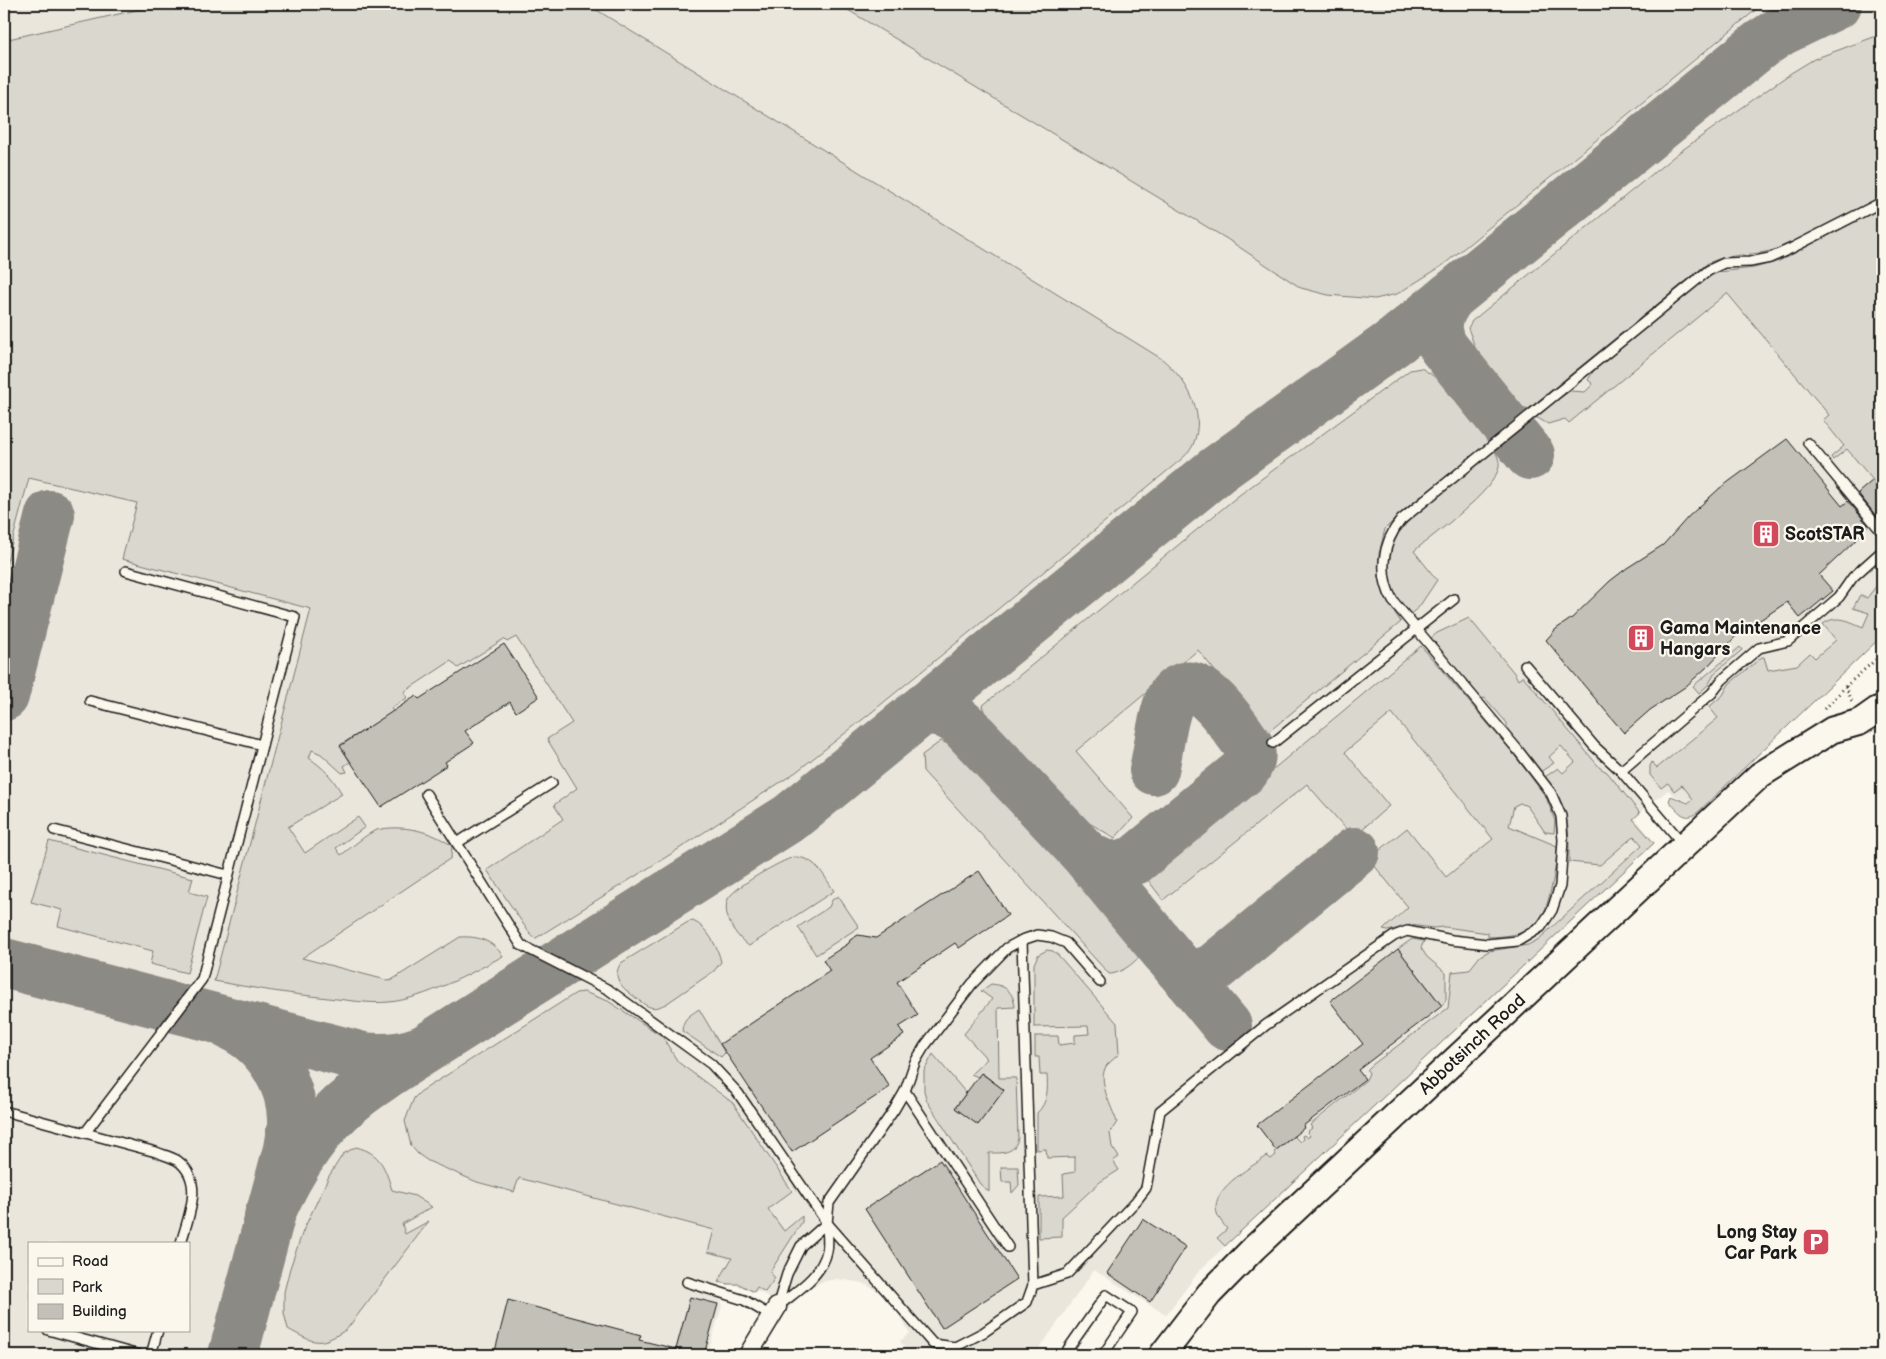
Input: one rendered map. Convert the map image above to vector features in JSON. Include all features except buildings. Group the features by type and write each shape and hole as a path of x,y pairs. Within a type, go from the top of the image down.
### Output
{"street":[{"name":"Abbotsinch Road","path":"1162,1355 1209,1294 1254,1248 1760,775 1832,730 1871,724 1877,710 1882,708"},
{"path":"753,1354 774,1311"}],"lane":[{"path":"1032,1285 1067,1274 1146,1188 1160,1111 1266,1025 1394,936 1407,931 1452,940 1488,944 1518,940 1541,927 1552,910 1560,886 1561,816 1551,793 1416,630 1387,591 1384,580 1385,552 1389,539 1402,520 1709,270 1724,264 1770,258 1882,202"},
{"path":"1808,443 1882,532"},
{"path":"1621,771 1712,693 1722,680 1759,648 1788,641 1839,597 1853,577 1882,551"},
{"path":"85,1133 202,979 295,617 126,571"},
{"path":"1273,742 1454,599"},
{"path":"1525,665 1594,746 1621,771 1684,845"},
{"path":"90,701 262,745"},
{"path":"457,843 552,783"},
{"path":"426,794 521,945 609,990 711,1064 738,1093 827,1224 933,1344 955,1347 984,1332 1027,1302 1032,1285 1022,940"},
{"path":"54,830 228,875"},
{"path":"774,1311 814,1275 825,1258 828,1249 827,1224 829,1203 880,1132 905,1091 915,1062 924,1047 972,984 1007,948 1037,935 1052,937 1066,943 1100,982"},
{"path":"905,1091 1008,1247"},
{"path":"4,1111 156,1152 178,1161 192,1178 193,1197 181,1242"},
{"path":"774,1311 787,1274 801,1246 827,1224"},
{"path":"687,1282 774,1311"},
{"path":"1076,1355 1068,1350 1106,1295 1132,1312 1102,1355"},
{"path":"55,1332 139,1355"},
{"path":"151,1355 157,1332"}],"shaded area":[{"path":"4,4 1882,4 1882,628 1798,701 1689,802 1673,795 1668,790 1634,817 1655,843 1200,1270 1166,1315 1094,1270 1035,1355 909,1355 900,1341 910,1333 892,1304 884,1295 863,1283 837,1279 821,1282 802,1294 786,1311 762,1293 721,1281 722,1306 707,1355 4,1355"}],"green space":[{"path":"163,4 587,4 1162,359 1179,376 1192,397 1197,420 1197,433 1193,445 1172,467 796,772 671,854 536,938 532,937 487,870 563,819 554,805 577,788 547,739 572,723 516,637 507,642 504,639 458,668 451,661 404,692 407,698 391,708 393,712 340,745 350,762 344,766 347,772 342,773 321,754 312,750 309,758 328,774 342,794 288,827 305,853 358,817 365,827 336,848 341,855 364,837 377,830 406,828 436,836 452,846 451,858 302,958 390,981 460,937 473,937 484,940 494,946 503,956 432,991 403,1000 389,1002 366,1002 271,991 214,981 311,609 122,559 137,503 29,478 4,573 4,40"},
{"path":"838,4 1763,4 1442,266 1397,294 1375,299 1328,295 1301,288 1227,239"},
{"path":"1882,34 1882,196 1781,248 1762,253 1726,257 1708,263 1527,410 1520,405 1476,350 1468,328 1472,321 1678,153 1791,73 1814,59"},
{"path":"1882,208 1882,491 1847,449 1833,460 1831,457 1844,446 1823,420 1829,415 1727,293 1569,423 1565,419 1548,424 1534,416 1570,391 1585,392 1593,384 1588,380 1594,370 1703,280 1719,272 1754,268 1779,261"},
{"path":"1421,368 1431,374 1450,391 1476,421 1490,442 1404,510 1385,529 1379,554 1379,577 1385,598 1401,622 1266,734 1198,650 1076,751 1133,818 1115,838 1072,813 999,742 982,706 1238,496 1410,370"},
{"path":"1494,449 1499,460 1499,467 1495,477 1462,512 1414,551 1437,580 1419,607 1408,616 1392,590 1389,576 1389,561 1392,547 1398,534 1415,513"},
{"path":"1882,581 1882,636 1698,812 1685,816 1679,812 1669,801 1671,796 1688,803 1693,799 1682,785 1674,791 1668,783 1661,788 1650,775 1652,762 1657,768 1718,718 1709,707 1723,695 1729,684 1762,657 1764,657 1768,670 1797,665 1810,653 1815,658 1836,640 1823,624 1828,621 1838,619 1863,627 1869,613 1853,608 1860,595 1867,598"},
{"path":"1469,618 1518,680 1523,676 1600,768 1607,772 1640,813 1633,819 1654,843 1225,1246 1217,1238 1227,1229 1218,1216 1216,1207 1218,1198 1232,1181 1267,1156 1271,1159 1276,1155 1274,1152 1294,1136 1300,1142 1303,1139 1302,1136 1304,1135 1307,1138 1310,1136 1307,1132 1312,1128 1310,1125 1366,1080 1369,1073 1367,1070 1372,1065 1448,1008 1452,972 1469,970 1480,956 1489,951 1528,945 1539,939 1642,845 1634,836 1600,865 1569,862 1569,837 1566,817 1559,798 1545,777 1558,768 1563,773 1575,762 1561,746 1549,757 1554,763 1540,772 1507,729 1507,723 1485,698 1481,699 1429,640 1437,633"},
{"path":"1421,646 1512,752 1546,797 1555,821 1554,833 1545,832 1527,806 1520,803 1514,806 1509,826 1557,846 1554,875 1548,899 1545,910 1537,924 1520,933 1488,937 1488,933 1445,927 1433,928 1410,925 1388,931 1383,930 1408,907 1369,859 1407,828 1446,877 1493,839 1392,713 1345,752 1389,806 1353,837 1307,784 1163,900 1145,876"},
{"path":"1740,647 1742,650 1715,673 1708,685 1699,693 1693,686"},
{"path":"941,741 965,752 981,767 1144,943 1146,949 1139,958 1119,972 1109,974 923,771 922,755"},
{"path":"49,841 193,878 189,892 207,897 187,973 150,964 153,951 58,926 62,910 31,902"},
{"path":"794,857 813,863 834,891 749,946 739,937 728,919 726,905 728,899 739,888 758,875"},
{"path":"838,896 859,927 816,955 798,927 829,907 832,900"},
{"path":"693,921 703,928 711,938 721,962 714,971 666,1004 654,1008 647,1006 627,991 620,983 617,974 621,963 688,922"},
{"path":"1412,939 1424,941 1421,948 1427,957 1446,973 1446,1000 1442,1006 1398,949"},
{"path":"1047,950 1053,951 1059,956 1117,1023 1119,1054 1107,1065 1103,1078 1106,1094 1117,1122 1110,1133 1112,1147 1119,1157 1113,1161 1119,1170 1100,1182 1062,1217 1062,1237 1039,1238 1039,1197 1064,1196 1063,1174 1075,1172 1075,1157 1047,1158 1046,1149 1037,1150 1037,1113 1045,1100 1047,1075 1040,1075 1039,1057 1035,1057 1035,1036 1058,1036 1059,1045 1075,1043 1075,1035 1089,1034 1088,1026 1034,1027 1034,964 1038,955"},
{"path":"991,984 1005,988 1011,994 1015,1007 998,1008 999,1078 1016,1078 1018,1138 1011,1150 989,1153 989,1192 980,1184 927,1101 924,1091 924,1071 933,1054 966,1093 955,1108 978,1124 1004,1090 982,1073 978,1077 971,1074 987,1059 964,1034 992,999 981,991"},
{"path":"584,992 608,1001 662,1036 678,1062 733,1103 792,1191 768,1209 784,1231 802,1216 802,1222 770,1272 775,1278 765,1292 757,1287 754,1292 739,1284 718,1282 732,1258 708,1252 714,1230 519,1178 514,1192 477,1182 428,1161 411,1146 405,1121 414,1098 420,1092 576,993"},
{"path":"699,1009 725,1053 721,1057 682,1031 685,1020"},
{"path":"356,1147 377,1157 384,1168 392,1190 415,1196 432,1207 402,1224 405,1234 429,1221 347,1329 324,1341 311,1340 288,1329 284,1313 284,1292 303,1231 329,1176 343,1154"},
{"path":"1001,1167 1018,1167 1019,1185 1012,1193 1011,1182 1002,1182"}],"taxiway":[{"path":"269,1216 294,1166 304,1151 327,1122 359,1093 392,1070 791,817 1217,470 1397,340 1761,44 1781,31 1837,4"},
{"path":"1450,297 1438,321 1438,333 1443,347 1530,455"},
{"path":"4,696 50,515"},
{"path":"1084,853 1090,858 1108,865 1135,860 1245,770 1250,759 1250,748 1229,719 1210,698 1191,687 1182,688 1171,698 1166,710 1154,770"},
{"path":"922,712 944,713 964,726 1084,853 1227,1026"},
{"path":"1178,967 1187,972 1196,973 1214,968 1355,852"},
{"path":"4,963 363,1057 392,1057 420,1051"},
{"path":"229,1025 243,1032 255,1042 276,1066 288,1095 292,1126 288,1149 233,1355"}],"place":[{"name":"ScotSTAR","path":"1766,534"},
{"name":"Gama Maintenance Hangars","path":"1641,638"},
{"name":"Long Stay Car Park","path":"1816,1242"}]}
